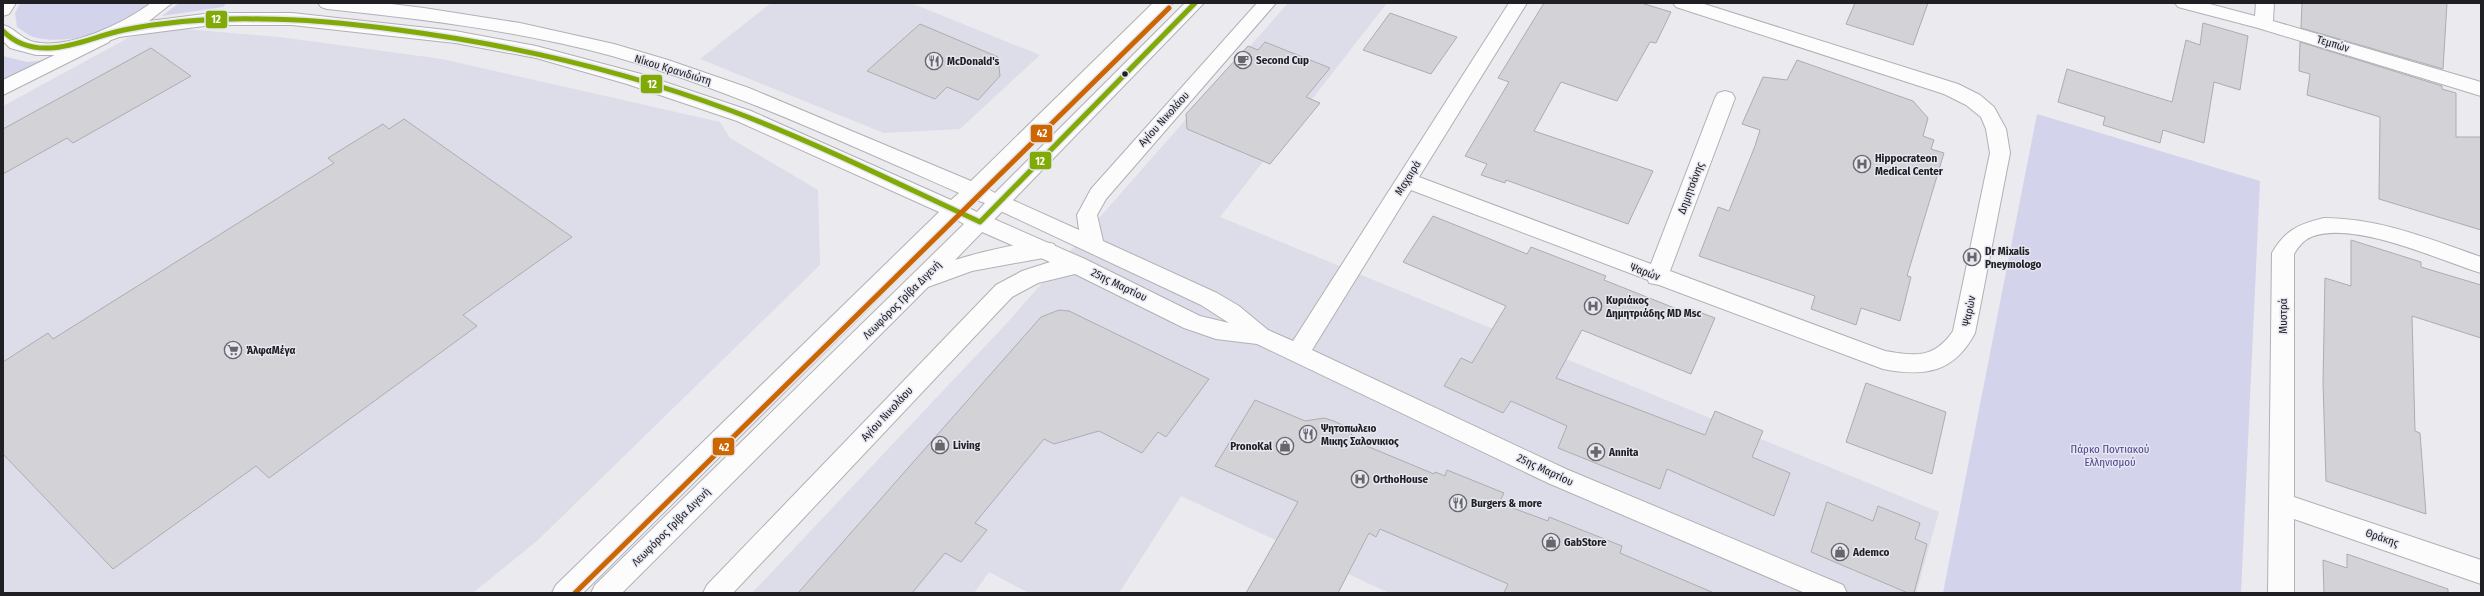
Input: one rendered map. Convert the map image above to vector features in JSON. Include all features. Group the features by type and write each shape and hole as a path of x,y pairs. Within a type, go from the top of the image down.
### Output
{"street":[{"path":"3,10 7,3"},
{"path":"3,88 145,17 163,3"},
{"name":"Νίκου Κρανιδιώτη","path":"327,3 468,19 522,28 648,61 706,79 770,104 1000,202"},
{"path":"565,593 1164,3"},
{"name":"Λεωφόρος Γρίβα Διγενή","path":"604,593 918,284 1195,3"},
{"name":"Αγίου Νικολάου","path":"1093,245 1087,215 1098,194 1267,3"},
{"name":"Μαχαιρά","path":"1298,353 1518,3"},
{"name":"Ψαρών","path":"1406,181 1866,355 1901,364 1919,366 1934,363 1957,346 1964,333 2000,153 1998,129 1992,116 1967,96 1951,89 1682,3"},
{"name":"Τεμπών","path":"2184,3 2264,24 2481,90"},
{"path":"2264,24 2265,3"},
{"name":"Νίκου Κρανιδιώτη","path":"111,34 212,19 292,19 455,37 536,52 585,64 718,106 776,130 980,222"},
{"path":"3,31 14,42 38,48 69,46 111,34"},
{"name":"Δημητσάνης","path":"1657,277 1725,98"},
{"name":"25ης Μαρτίου","path":"1000,202 1209,299 1231,312 1260,336 1557,476 1834,593"},
{"name":"25ης Μαρτίου","path":"980,222 1046,250 1192,322 1216,330 1260,336"},
{"name":"Μυστρά","path":"2281,593 2283,253 2291,240 2306,230 2327,225 2353,227 2381,232 2481,265"},
{"path":"918,284 941,273 988,259 1046,250"},
{"name":"Αγίου Νικολάου","path":"716,593 1004,291 1020,280 1041,272 1076,265"},
{"name":"Θράκης","path":"2282,504 2481,572"}],"shaded area":[{"path":"771,3 911,3 1040,55 960,129 884,133 700,59"},
{"path":"1288,3 1387,3 1220,217 1939,512 1916,593 1389,593 1181,496 1119,593 1029,593 989,572 974,593 752,593 1007,323"},
{"path":"173,28 279,37 442,59 720,122 730,138 818,190 820,265 538,540 473,593 3,593 3,106 128,38"}],"green space":[{"path":"20,3 151,3 126,21 111,28 96,34 64,40 33,37 17,27 15,13"},
{"path":"179,3 227,3 223,7 162,16"},
{"path":"3,56 27,62 53,59 3,82"},
{"name":"Πάρκο Ποντιακού Ελληνισμού","path":"2037,114 2260,181 2241,593 1943,593"}],"building":[{"path":"1544,3 1641,3 1671,12 1656,43 1650,42 1617,101 1561,82 1534,131 1653,171 1628,224 1506,180 1505,183 1481,175 1487,164 1465,156 1509,82 1498,78"},
{"path":"1855,3 1928,3 1913,45 1846,24"},
{"path":"2302,3 2447,3 2443,69 2301,28"},
{"path":"1390,13 1457,37 1431,74 1363,50"},
{"path":"2203,23 2248,36 2240,90 2214,82 2204,143 2163,130 2160,143 2103,125 2105,117 2058,102 2067,69 2172,102 2186,40 2200,45"},
{"name":"McDonald's","path":"920,24 998,57 1000,76 978,100 947,87 935,99 867,71"},
{"path":"1265,42 1330,68 1306,97 1320,103 1270,164 1187,129 1186,114 1248,46 1258,50"},
{"path":"2300,42 2442,86 2442,89 2456,93 2456,137 2481,137 2481,230 2379,199 2380,117 2307,95 2310,74 2299,71"},
{"path":"151,48 191,76 73,143 67,138 3,174 3,129"},
{"name":"Hippocrateon Medical Center","path":"1797,60 1913,101 1928,118 1923,136 1934,140 1931,149 1944,153 1907,276 1911,277 1900,321 1861,308 1856,325 1811,309 1815,296 1699,256 1718,207 1729,211 1755,146 1760,130 1742,124 1763,77 1787,80"},
{"name":"ΆλφαΜέγα","path":"404,119 572,237 463,315 477,326 269,478 256,466 113,569 3,454 3,362 48,333 53,339 334,163 328,158 383,124 389,129"},
{"path":"1433,216 1527,254 1531,247 1606,276 1604,280 1687,313 1689,308 1715,318 1691,374 1582,330 1556,378 1705,435 1715,411 1763,431 1752,457 1790,473 1774,516 1667,469 1660,489 1558,448 1567,426 1511,401 1503,413 1444,386 1461,358 1472,363 1506,306 1403,262"},
{"path":"2351,240 2421,262 2421,267 2481,285 2481,338 2412,316 2415,431 2420,433 2426,514 2326,481 2323,383 2325,278 2351,286"},
{"path":"1059,310 1069,311 1209,379 1166,437 1158,432 1142,453 1099,431 1054,444 1044,439 975,523 987,530 961,562 945,553 912,593 798,593 1041,317"},
{"path":"1866,383 1946,412 1932,474 1846,442"},
{"path":"1255,400 1305,421 1324,418 1334,421 1346,427 1357,442 1434,474 1435,472 1445,476 1447,470 1504,493 1499,503 1548,521 1549,517 1622,546 1620,553 1714,593 1504,593 1508,584 1380,529 1376,537 1369,533 1338,593 1246,593 1298,502 1215,466"},
{"path":"1827,502 1873,521 1878,506 1920,523 1915,539 1927,544 1914,593 1908,593 1811,552"},
{"path":"2347,554 2448,589 2448,593 2324,593 2323,560 2347,568"}],"transit line":[{"name":"12","path":"3,31 18,43 49,48 77,43 114,32 172,23 245,18 294,19 423,34 528,52 631,78 682,93 732,111 826,150 980,222 1195,3"},
{"name":"42","path":"575,593 1169,8"}],"place":[{"name":"Second Cup","path":"1243,60"},
{"name":"McDonald's","path":"934,61"},
{"name":"Hippocrateon Medical Center","path":"1862,164"},
{"name":"Dr Mixalis Pneymologo","path":"1972,257"},
{"name":"Κυριάκος Δημητριάδης MD Msc","path":"1593,306"},
{"name":"ΆλφαΜέγα","path":"233,350"},
{"name":"Ψητοπωλειο Μικης Σαλονικιος","path":"1308,434"},
{"name":"Living","path":"940,445"},
{"name":"PronoKal","path":"1285,446"},
{"name":"Annita","path":"1596,452"},
{"name":"OrthoHouse","path":"1360,479"},
{"name":"Burgers & more","path":"1458,503"},
{"name":"GabStore","path":"1551,542"},
{"name":"Ademco","path":"1840,552"}]}
